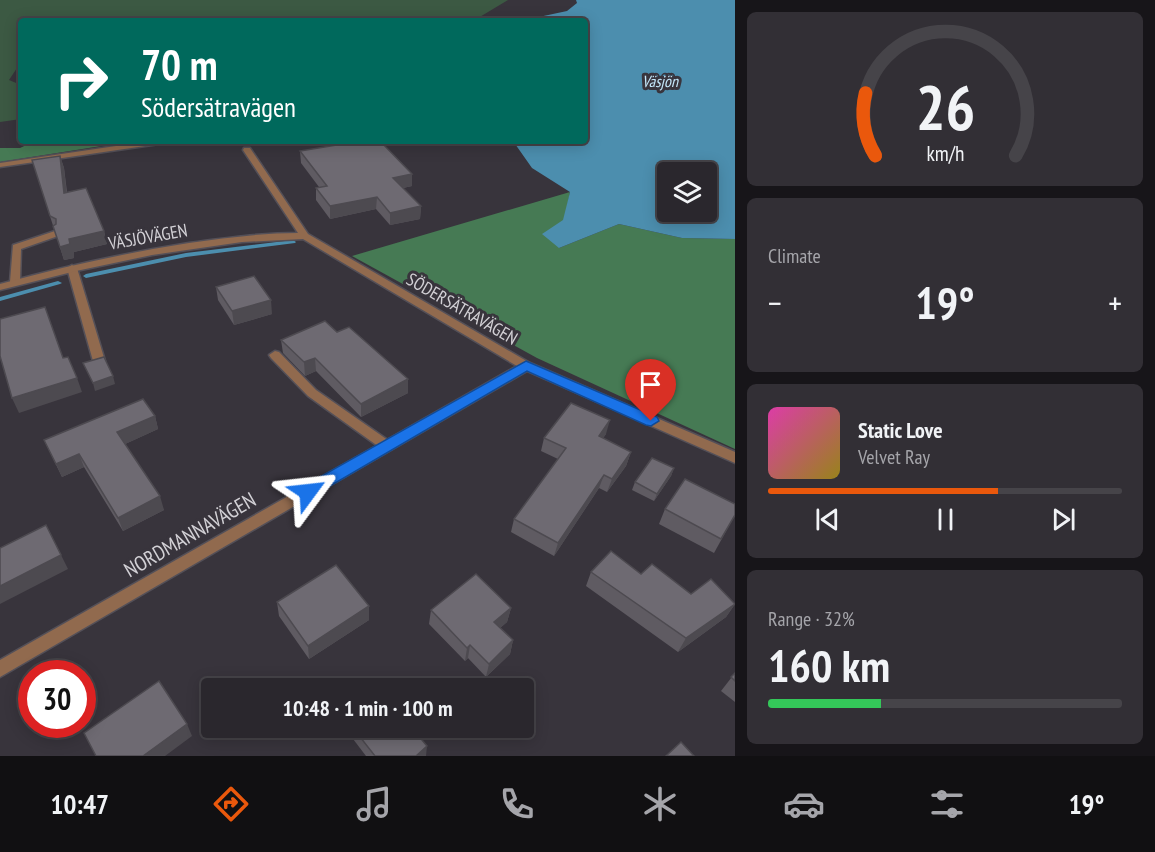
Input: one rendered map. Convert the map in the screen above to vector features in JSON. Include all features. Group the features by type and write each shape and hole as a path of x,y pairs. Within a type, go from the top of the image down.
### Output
{"street":[{"path":"0,165 145,144"},
{"name":"SÖDERSÄTRAVÄGEN","path":"247,150 305,236 526,366 735,458"},
{"path":"15,282 16,247 55,234"},
{"name":"VÄSJÖVÄGEN","path":"0,287 72,268 177,248 254,237 305,236"},
{"path":"72,268 99,361"},
{"path":"275,356 312,393 387,446"},
{"name":"NORDMANNAVÄGEN","path":"0,669 526,366"}],"green space":[{"path":"0,0 508,0 478,18 18,18 18,66 9,80 18,84 18,119 0,122"},
{"path":"29,144 114,144 0,162 0,148 20,148"},
{"path":"570,192 559,248 619,224 682,238 735,239 735,449 537,358 352,256"}],"water":[{"name":"Väsjön","path":"576,0 735,0 735,239 682,238 619,224 559,248 542,234 563,220 570,192 532,168 515,144 588,144 588,18 534,18 567,11 577,3"}],"building":[{"path":"343,144 383,144 412,174 393,178 421,206 390,213 377,197 330,206 316,188 327,186 300,151"},
{"path":"60,156 64,193 86,188 104,231 69,239 70,244 60,247 53,226 56,224 56,219 50,216 32,160"},
{"path":"254,276 271,300 232,311 216,287"},
{"path":"45,307 63,358 68,357 77,378 12,398 0,356 0,319"},
{"path":"325,321 337,332 349,327 408,379 361,404 315,358 304,362 281,340"},
{"path":"104,357 113,376 93,383 83,363"},
{"path":"143,399 155,416 117,432 160,496 118,518 79,454 56,464 44,440"},
{"path":"571,403 610,420 599,436 631,452 612,479 604,475 558,543 514,519 566,448 544,438"},
{"path":"652,458 674,468 657,494 635,482"},
{"path":"685,479 735,504 735,515 721,539 665,509"},
{"path":"46,525 61,555 0,586 0,548"},
{"path":"611,551 641,574 652,564 691,594 711,579 735,604 686,638 591,572"},
{"path":"336,565 369,606 308,646 277,602"},
{"path":"476,574 511,608 494,622 513,640 489,664 470,645 467,648 431,610"},
{"path":"159,681 187,724 143,756 96,756 87,738 96,738 96,725"},
{"path":"361,738 420,738 427,746 416,756 375,756"},
{"path":"681,742 694,756 666,756"}],"waterway":[{"path":"86,276 186,255 293,242"},
{"path":"0,299 58,283"}],"route":[{"path":"308,492 526,366 651,421"}]}
